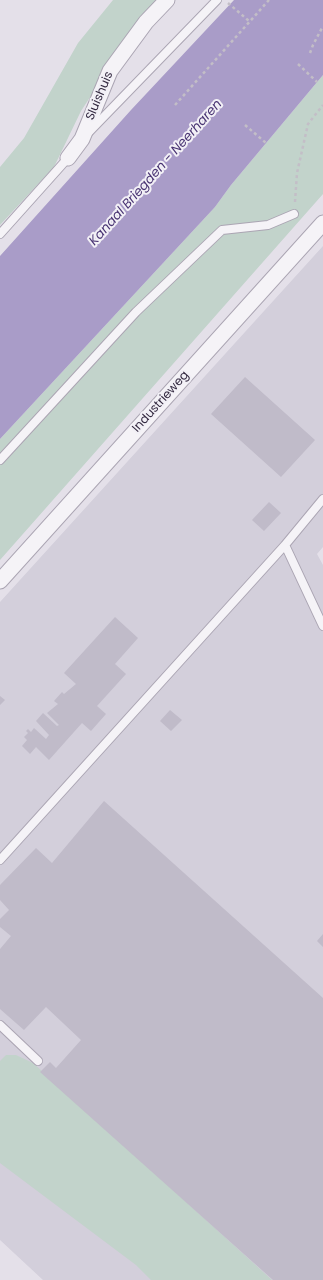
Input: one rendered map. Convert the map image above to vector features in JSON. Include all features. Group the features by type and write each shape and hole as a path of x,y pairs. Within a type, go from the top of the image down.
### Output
{"street":[{"name":"Sluishuis","path":"68,158 82,139 110,71 146,22 167,0"},
{"name":"Industrieweg","path":"0,581 323,223"}],"lane":[{"path":"82,139 217,0"},
{"path":"0,234 68,158"},
{"path":"0,460 136,312 222,230 268,225 294,214"},
{"path":"0,860 285,545 323,499"},
{"path":"285,545 323,626"},
{"path":"2,1031 38,1061"}],"path":[{"path":"175,105 269,0"},
{"path":"226,1 249,21"},
{"path":"310,54 313,44 323,26"},
{"path":"298,64 317,82"},
{"path":"294,214 296,173 308,124 323,105"},
{"path":"245,125 266,143"}],"shaded area":[{"path":"113,0 169,0 110,67 81,111 54,167 0,225 0,167 24,138 78,43"},
{"path":"323,75 323,194 0,560 0,439 215,207 231,185"},
{"path":"323,246 323,547 317,554 323,565 323,1280 43,1280 0,1240 0,602"},
{"path":"6,1055 16,1055 33,1063 272,1280 151,1280 136,1265 0,1163 0,1061"}],"water":[{"name":"Kanaal Briegden - Neerharen","path":"234,0 323,0 323,75 231,185 215,207 0,439 0,256 131,110"}],"building":[{"path":"245,377 315,440 281,477 211,414"},
{"path":"269,502 281,513 264,531 252,520"},
{"path":"115,617 138,638 115,664 126,674 97,706 106,714 91,731 82,723 49,760 36,747 30,754 22,746 27,740 24,737 28,733 26,731 28,729 31,732 34,728 46,739 49,735 36,721 43,713 57,726 59,725 47,713 58,704 54,701 62,692 64,694 76,684 64,673"},
{"path":"0,696 5,700 0,705"},
{"path":"170,710 182,720 171,731 160,721"},
{"path":"104,801 323,998 323,1280 273,1280 40,1072 50,1062 56,1068 81,1040 46,1007 24,1030 0,1009 0,949 11,936 0,927 0,919 9,910 0,900 0,885 36,848 52,863"},
{"path":"323,934 323,947 317,941"}]}
